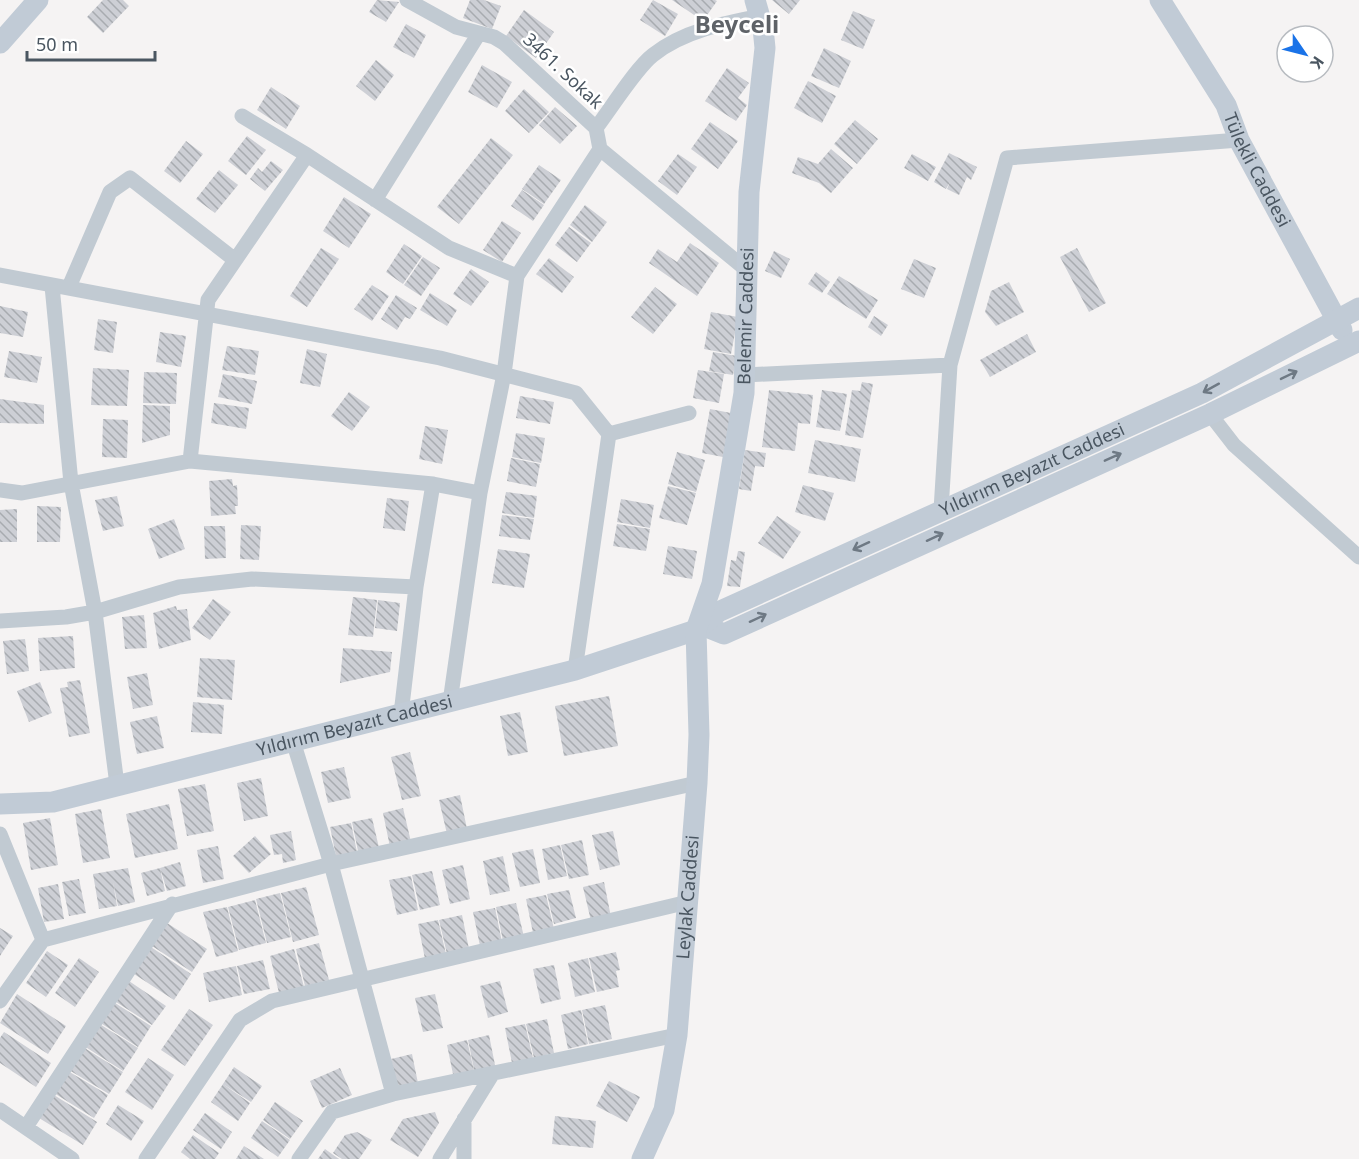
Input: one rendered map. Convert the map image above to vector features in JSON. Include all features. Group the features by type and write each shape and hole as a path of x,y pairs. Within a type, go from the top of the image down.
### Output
{"main road":[{"path":"0,43 38,0"},
{"name":"Tülekli Caddesi","path":"1160,0 1226,105 1239,140 1335,318 1354,343"},
{"name":"Belemir Caddesi","path":"700,628 712,584 739,429 745,375 751,158 764,75 765,48 758,8"},
{"name":"Yıldırım Beyazıt Caddesi","path":"0,804 53,802 575,670 700,628 718,612 1202,393 1335,318 1359,308"},
{"name":"Yıldırım Beyazıt Caddesi","path":"700,628 724,634 1210,414 1354,343"},
{"name":"Leylak Caddesi","path":"642,1159 664,1110 677,1035 697,783 700,628"}],"street":[{"name":"3461. Sokak","path":"407,0 456,27 478,35 494,37 504,43 596,128 600,149"},
{"path":"596,128 651,55 685,35 732,21 758,8"},
{"path":"375,200 478,35"},
{"path":"242,116 307,155 448,248 516,276"},
{"path":"941,510 950,364 1007,158 1239,140"},
{"path":"450,702 480,493 504,375 516,276 600,149 747,271"},
{"path":"190,461 208,300 307,155"},
{"path":"69,287 110,192 130,178 235,260"},
{"path":"0,275 440,358 576,393 609,434 575,670"},
{"path":"52,286 71,483 96,612 117,785"},
{"path":"745,375 950,364"},
{"path":"609,434 688,413"},
{"path":"1210,414 1234,445 1359,557"},
{"path":"0,490 22,493 190,461 433,484 480,493"},
{"path":"401,714 416,587 433,484"},
{"path":"0,621 66,617 96,612 178,587 252,579 416,587"},
{"path":"292,741 331,864 393,1094"},
{"path":"0,1001 43,940 172,904 331,864 697,783"},
{"path":"0,834 43,940"},
{"path":"146,1159 240,1020 272,1000 688,902"},
{"path":"26,1127 172,904"},
{"path":"299,1159 332,1112 393,1094 677,1035"},
{"path":"440,1159 493,1073"},
{"path":"0,1110 72,1159"},
{"path":"464,1119 464,1159"}],"building":[{"path":"103,0 123,0 129,6 103,33 87,17"},
{"path":"377,0 399,2 386,22 369,12"},
{"path":"470,0 484,0 501,6 492,29 463,18"},
{"path":"653,0 678,14 665,36 640,20"},
{"path":"672,0 715,0 717,1 703,21"},
{"path":"772,0 800,0 789,14"},
{"path":"524,10 554,32 536,58 506,36"},
{"path":"853,11 875,20 863,49 841,40"},
{"path":"406,24 426,35 414,58 393,47"},
{"path":"824,48 851,61 839,88 811,76"},
{"path":"376,60 394,75 375,101 356,86"},
{"path":"482,65 512,82 497,108 468,92"},
{"path":"727,68 749,83 738,98 747,105 736,121 705,101"},
{"path":"808,81 836,96 822,123 794,108"},
{"path":"271,87 300,106 286,129 257,110"},
{"path":"524,89 549,112 529,133 505,111"},
{"path":"555,107 577,126 560,144 539,125"},
{"path":"855,120 878,139 857,164 834,144"},
{"path":"710,122 738,141 718,169 691,149"},
{"path":"247,136 266,150 246,175 228,161"},
{"path":"491,138 513,155 459,224 437,207"},
{"path":"186,141 203,154 180,183 164,171"},
{"path":"831,149 853,168 831,193 819,183 792,173 798,157 818,164"},
{"path":"949,153 977,167 971,180 967,177 959,195 947,189 950,182 946,189 934,182"},
{"path":"678,154 697,167 677,195 658,181"},
{"path":"912,154 936,167 928,181 904,168"},
{"path":"271,161 283,170 265,191 250,179 258,168 262,172"},
{"path":"539,165 561,180 544,204 522,189"},
{"path":"219,170 238,185 215,213 196,199"},
{"path":"522,190 544,205 533,221 511,206"},
{"path":"344,197 371,214 349,248 323,231"},
{"path":"585,205 607,222 592,242 570,225"},
{"path":"502,221 521,233 502,262 483,250"},
{"path":"569,227 591,243 577,262 555,245"},
{"path":"690,243 719,263 697,296 649,263 658,249 677,262"},
{"path":"404,244 422,256 403,284 386,272"},
{"path":"321,248 339,259 307,307 290,296"},
{"path":"1077,248 1106,303 1089,312 1060,257"},
{"path":"774,251 790,259 781,278 765,271"},
{"path":"423,257 440,268 421,296 404,285"},
{"path":"549,258 574,277 562,293 536,274"},
{"path":"914,259 936,268 924,298 901,289"},
{"path":"471,269 489,282 471,306 453,294"},
{"path":"816,272 830,282 822,293 808,284"},
{"path":"839,276 878,300 866,319 827,294"},
{"path":"1009,282 1024,312 996,326 985,312 991,291"},
{"path":"372,285 389,296 372,321 354,309"},
{"path":"655,287 677,304 653,334 631,317"},
{"path":"430,293 457,310 447,326 420,310"},
{"path":"396,295 417,308 410,319 405,317 397,330 381,319"},
{"path":"0,306 28,312 23,337 0,333"},
{"path":"711,312 738,317 731,354 704,349"},
{"path":"874,316 888,325 881,336 868,327"},
{"path":"98,319 117,322 113,353 94,350"},
{"path":"160,332 186,336 181,367 156,362"},
{"path":"1027,334 1036,352 990,377 980,360"},
{"path":"227,346 259,351 255,375 222,370"},
{"path":"307,349 327,354 320,387 300,383"},
{"path":"9,351 42,357 37,383 4,377"},
{"path":"713,352 737,356 733,375 709,371"},
{"path":"93,368 129,370 127,406 91,405"},
{"path":"698,370 724,374 719,403 693,398"},
{"path":"144,372 177,373 176,404 143,403"},
{"path":"223,374 257,381 252,404 218,397"},
{"path":"862,382 873,384 863,438 845,435 852,390 860,391"},
{"path":"769,390 813,395 810,424 798,423 795,451 762,447"},
{"path":"822,390 847,394 840,431 816,427"},
{"path":"349,392 370,407 352,431 331,416"},
{"path":"520,396 554,402 550,424 516,418"},
{"path":"0,399 44,405 44,424 0,423"},
{"path":"214,403 249,408 246,429 211,423"},
{"path":"143,405 170,406 170,435 142,443"},
{"path":"710,409 731,413 723,457 702,453"},
{"path":"103,419 128,420 127,458 102,457"},
{"path":"425,426 448,430 442,464 419,459"},
{"path":"516,433 545,438 541,463 512,457"},
{"path":"815,440 861,449 855,482 808,473"},
{"path":"745,450 766,453 764,467 755,466 751,491 739,489"},
{"path":"677,452 705,460 696,492 668,484"},
{"path":"511,458 540,464 536,487 507,481"},
{"path":"232,479 233,486 237,485 236,514 211,516 209,481"},
{"path":"803,485 834,493 825,521 795,512"},
{"path":"668,486 696,493 687,525 659,518"},
{"path":"506,492 537,496 534,518 502,513"},
{"path":"117,496 124,526 103,531 95,500"},
{"path":"387,498 409,501 405,531 383,528"},
{"path":"621,499 654,505 650,528 617,522"},
{"path":"37,506 61,507 60,542 37,542"},
{"path":"17,509 17,542 0,542 0,510"},
{"path":"502,515 534,519 530,540 499,536"},
{"path":"777,516 801,532 783,559 758,543"},
{"path":"174,519 185,549 159,559 148,529"},
{"path":"617,524 650,529 646,551 613,546"},
{"path":"241,525 261,526 259,560 240,559"},
{"path":"204,526 225,526 226,558 205,559"},
{"path":"668,546 697,551 692,579 663,574"},
{"path":"498,549 530,554 524,588 492,583"},
{"path":"738,551 745,552 740,587 727,586 731,560 736,561"},
{"path":"353,597 377,600 373,637 348,635"},
{"path":"213,599 231,612 210,640 192,628"},
{"path":"378,600 400,603 397,631 375,628"},
{"path":"176,606 177,610 187,609 191,640 159,649 153,613"},
{"path":"144,615 147,648 125,649 122,617"},
{"path":"73,636 75,668 40,671 38,638"},
{"path":"25,639 29,671 7,674 3,641"},
{"path":"343,648 392,652 390,672 340,683"},
{"path":"200,658 235,660 232,700 197,697"},
{"path":"147,673 153,705 133,709 127,677"},
{"path":"80,680 90,733 69,737 60,688 68,687 67,682"},
{"path":"40,682 52,713 29,722 17,691"},
{"path":"609,696 618,746 564,756 555,706"},
{"path":"193,702 224,705 222,734 191,732"},
{"path":"520,712 528,752 508,756 500,716"},
{"path":"157,716 164,748 137,754 130,722"},
{"path":"410,752 421,796 402,800 391,757"},
{"path":"344,767 351,798 328,803 321,772"},
{"path":"261,778 268,816 244,821 237,783"},
{"path":"205,784 214,831 187,836 178,789"},
{"path":"460,795 467,829 447,834 439,800"},
{"path":"169,804 178,849 135,858 126,814"},
{"path":"403,808 411,842 390,847 383,813"},
{"path":"101,809 110,858 83,863 75,814"},
{"path":"50,818 58,865 31,870 23,823"},
{"path":"372,818 380,852 359,856 352,822"},
{"path":"351,823 358,857 337,861 330,827"},
{"path":"291,831 296,860 283,863 282,854 274,855 270,835"},
{"path":"613,831 620,865 600,870 592,835"},
{"path":"255,836 271,854 249,873 233,856"},
{"path":"582,840 589,875 569,879 561,845"},
{"path":"560,845 567,876 548,880 542,849"},
{"path":"218,846 224,879 203,883 197,850"},
{"path":"533,849 540,883 520,887 512,853"},
{"path":"503,856 510,891 490,895 483,861"},
{"path":"180,862 186,886 167,891 160,868"},
{"path":"463,865 470,899 450,904 442,870"},
{"path":"128,868 135,902 118,906 113,882 117,906 99,909 93,874"},
{"path":"160,868 165,891 147,896 141,873"},
{"path":"432,871 440,905 420,910 412,875"},
{"path":"411,876 418,910 397,915 389,880"},
{"path":"79,879 86,913 69,916 62,882"},
{"path":"604,882 611,917 591,921 583,887"},
{"path":"58,884 64,919 44,922 38,888"},
{"path":"306,887 319,935 293,942 281,893"},
{"path":"569,890 576,918 554,924 547,894"},
{"path":"280,893 291,937 267,943 256,899"},
{"path":"546,895 554,929 533,933 526,899"},
{"path":"255,900 266,943 239,950 228,907"},
{"path":"516,903 524,937 503,941 496,907"},
{"path":"227,907 238,951 216,957 203,912"},
{"path":"495,908 502,942 480,946 473,912"},
{"path":"462,915 469,949 447,954 439,920"},
{"path":"438,920 446,954 425,959 418,924"},
{"path":"164,921 207,949 192,972 149,944"},
{"path":"0,928 13,936 0,956"},
{"path":"319,943 329,980 305,986 296,949"},
{"path":"148,945 191,974 174,1000 131,972"},
{"path":"294,949 304,987 279,993 270,956"},
{"path":"47,951 68,965 46,997 26,983"},
{"path":"616,952 620,970 616,971 619,987 597,992 589,958"},
{"path":"79,958 99,972 75,1007 55,993"},
{"path":"588,958 595,992 575,997 568,963"},
{"path":"263,960 270,989 244,994 237,966"},
{"path":"554,965 561,999 541,1004 533,969"},
{"path":"236,966 242,995 209,1002 203,973"},
{"path":"126,979 166,1006 152,1025 113,1000"},
{"path":"500,981 508,1012 488,1018 480,986"},
{"path":"17,994 66,1026 48,1054 0,1023"},
{"path":"435,994 443,1028 423,1032 415,998"},
{"path":"112,1001 151,1026 138,1047 99,1022"},
{"path":"605,1005 612,1039 589,1044 582,1010"},
{"path":"189,1009 213,1025 185,1066 161,1050"},
{"path":"581,1010 588,1044 568,1049 561,1015"},
{"path":"547,1019 554,1053 534,1058 526,1024"},
{"path":"98,1023 138,1048 123,1071 84,1046"},
{"path":"525,1024 533,1058 512,1063 505,1028"},
{"path":"4,1032 51,1063 36,1087 0,1063 0,1038"},
{"path":"489,1035 496,1070 475,1074 468,1040"},
{"path":"467,1040 475,1075 454,1079 447,1045"},
{"path":"83,1047 123,1072 109,1094 69,1070"},
{"path":"412,1054 419,1088 399,1093 391,1059"},
{"path":"148,1058 174,1075 152,1110 125,1092"},
{"path":"234,1067 262,1086 251,1102 223,1084"},
{"path":"340,1068 352,1095 322,1108 310,1081"},
{"path":"68,1071 108,1095 94,1118 54,1093"},
{"path":"609,1081 640,1097 627,1122 596,1106"},
{"path":"223,1084 250,1103 238,1121 211,1102"},
{"path":"54,1095 97,1122 83,1145 39,1118"},
{"path":"275,1102 303,1121 290,1139 263,1120"},
{"path":"118,1105 144,1121 131,1141 106,1124"},
{"path":"435,1112 439,1123 418,1157 390,1140 403,1119"},
{"path":"205,1113 232,1132 221,1149 193,1130"},
{"path":"555,1116 596,1121 593,1148 552,1144"},
{"path":"262,1121 290,1140 278,1157 251,1138"},
{"path":"357,1132 372,1140 359,1159 342,1159 333,1153 345,1135"},
{"path":"193,1135 219,1153 215,1159 190,1159 181,1152"},
{"path":"244,1146 264,1159 236,1159"},
{"path":"325,1149 339,1159 318,1159"}],"district":[{"name":"Beyceli","path":"737,25"}]}
